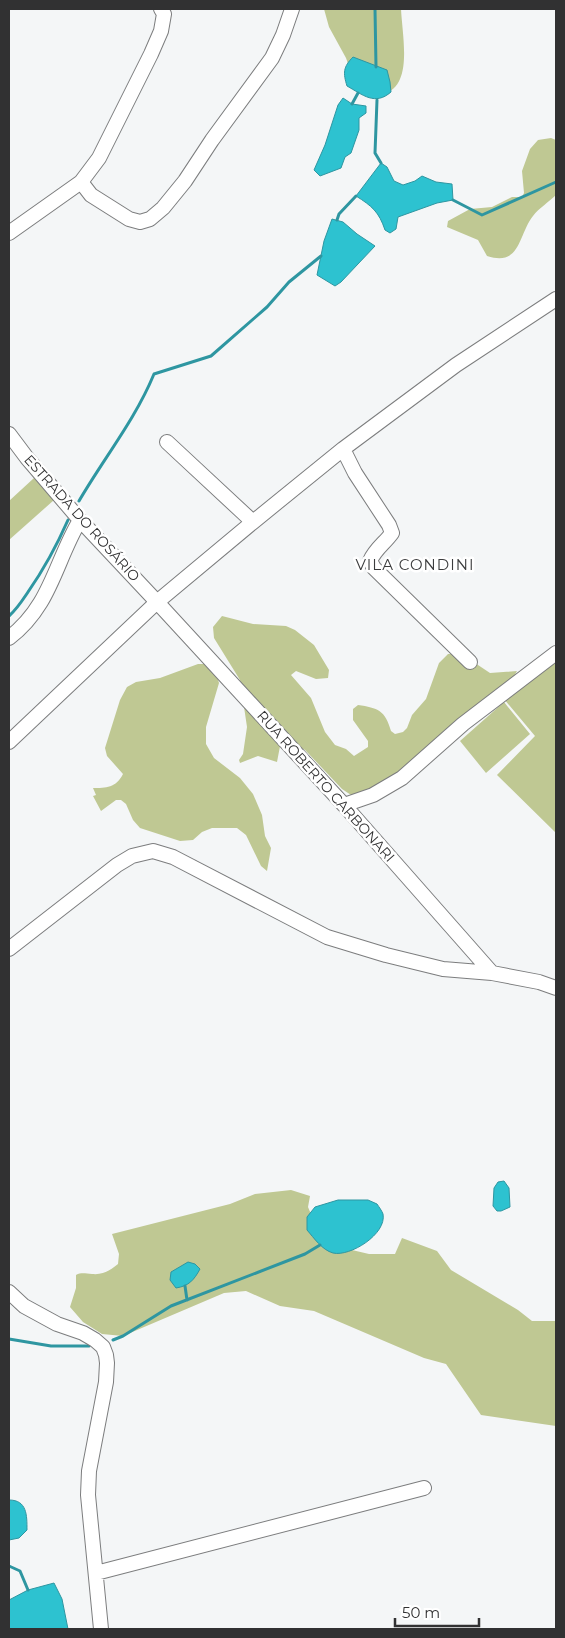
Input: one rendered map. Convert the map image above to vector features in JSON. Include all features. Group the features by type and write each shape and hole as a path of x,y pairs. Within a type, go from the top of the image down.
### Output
{"street":[{"path":"9,233 81,182 99,158 161,31 164,14 161,9"},
{"path":"81,182 91,195 129,219 140,222 150,218 163,208 185,182 212,140 272,58 292,9"},
{"path":"9,742 157,602 343,449 456,365 556,299"},
{"name":"ESTRADA DO ROSÁRIO","path":"9,434 80,520 157,602"},
{"path":"167,442 253,522"},
{"path":"343,449 355,473 389,525 392,533 373,553 370,560 374,568 470,662"},
{"path":"9,638 29,619 42,601 80,520"},
{"name":"RUA ROBERTO CARBONARI","path":"157,602 344,805 492,973"},
{"path":"344,805 373,795 402,778 463,724 556,653"},
{"path":"9,949 117,864 132,856 153,851 172,857 327,937 386,955 443,969 492,973 539,982 556,988"},
{"path":"9,1292 24,1306 57,1324 95,1340 103,1347 106,1354 106,1382 89,1471 88,1496 101,1629"},
{"path":"96,1572 424,1488"}],"green space":[{"path":"324,9 401,9 404,63 400,79 394,88 384,95 352,75 346,58 329,27"},
{"path":"551,138 556,140 556,195 533,216 513,253 506,257 498,258 487,256 478,240 447,227 448,221 470,209 492,207 512,197 522,197 524,193 522,171 530,149 538,140"},
{"path":"34,478 54,500 9,540 9,501"},
{"path":"222,616 253,624 286,626 295,630 314,645 329,670 328,678 316,679 296,671 291,675 311,698 325,732 335,745 346,749 354,756 368,747 368,741 353,720 353,709 358,705 376,709 386,718 391,731 395,734 403,732 407,728 412,715 426,699 439,663 448,654 460,653 490,673 517,671 505,692 388,791 354,797 342,789 305,750 286,739 281,741 277,762 258,756 240,763 239,760 243,754 247,727 240,680 214,638 213,627"},
{"path":"553,661 556,665 556,833 497,775 535,736 504,699"},
{"path":"198,664 205,664 215,670 219,683 206,727 206,744 214,758 240,778 253,794 262,815 265,836 271,848 267,871 261,866 246,835 237,828 212,828 202,832 193,840 180,841 140,828 133,820 126,804 121,800 116,800 101,811 93,796 96,795 93,788 114,785 123,774 107,756 105,748 120,700 127,687 136,682 160,678"},
{"path":"504,702 530,734 486,773 460,741"},
{"path":"291,1190 310,1196 308,1207 313,1219 335,1246 369,1254 395,1254 402,1238 437,1251 451,1270 518,1310 532,1321 556,1321 556,1426 481,1415 446,1364 424,1358 314,1311 280,1306 246,1291 224,1293 123,1336 102,1334 83,1322 70,1307 76,1288 76,1275 82,1273 103,1273 118,1264 119,1254 112,1234 230,1204 255,1194"}],"water":[{"path":"353,57 387,70 391,92 374,99 364,96 347,86 345,70"},
{"path":"343,98 352,104 366,106 366,113 359,118 359,130 351,153 345,157 341,168 320,176 314,170 325,145 338,105"},
{"path":"381,163 387,167 394,181 403,185 415,181 422,176 436,182 452,184 453,200 437,203 398,217 396,229 390,233 385,230 374,210 356,196"},
{"path":"332,219 343,222 375,246 335,286 317,275 324,241"},
{"path":"504,1181 509,1188 510,1207 497,1211 493,1206 494,1188 498,1182"},
{"path":"338,1200 368,1200 377,1204 383,1214 383,1222 373,1236 357,1248 333,1253 318,1243 307,1230 307,1217 315,1207"},
{"path":"188,1262 195,1264 200,1269 191,1282 176,1288 170,1280 171,1272"},
{"path":"9,1500 19,1503 25,1509 27,1530 19,1538 9,1540"},
{"path":"54,1583 62,1599 68,1629 9,1629 9,1600 28,1590"}],"waterway":[{"path":"375,9 376,67"},
{"path":"352,104 358,93"},
{"path":"377,100 375,153 381,163"},
{"path":"453,200 482,215 556,182"},
{"path":"337,220 339,214 356,196"},
{"path":"79,501 129,423 154,374 211,356 267,307 289,282 321,256"},
{"path":"9,616 19,605 39,575 55,548 68,520"},
{"path":"113,1340 123,1336 171,1306 305,1254 320,1245"},
{"path":"185,1286 187,1300"},
{"path":"9,1339 51,1346 89,1346"},
{"path":"9,1566 20,1571 28,1590"}],"district":[{"name":"VILA CONDINI","path":"415,565"}]}
